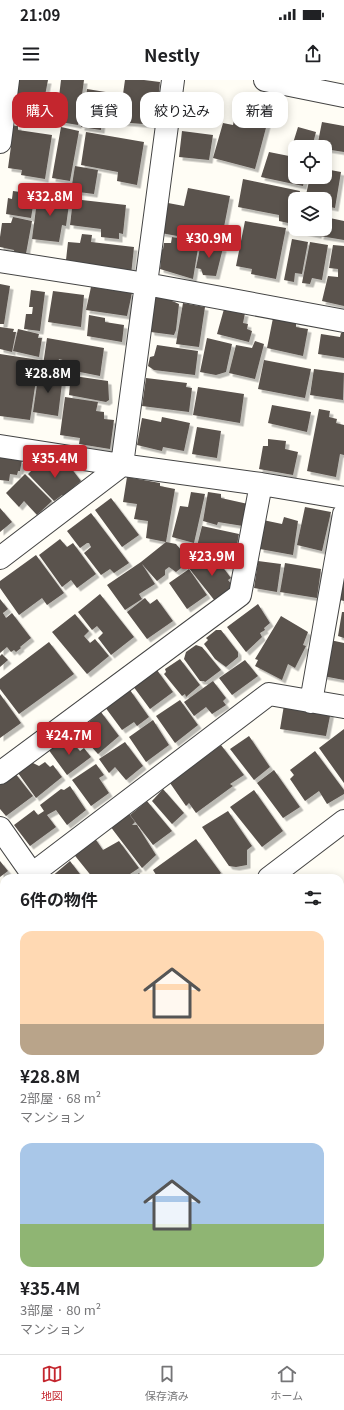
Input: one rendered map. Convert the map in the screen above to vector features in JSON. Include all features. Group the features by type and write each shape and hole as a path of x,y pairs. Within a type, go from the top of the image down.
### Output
{"street":[{"path":"0,142 8,80"},
{"path":"0,558 122,465 173,80"},
{"path":"265,80 344,96"},
{"path":"0,261 146,284 344,321"},
{"path":"0,446 260,484 344,498"},
{"path":"0,773 240,595 260,484"},
{"path":"311,702 344,514"},
{"path":"37,874 269,694 344,707"},
{"path":"274,874 344,821"},
{"path":"0,828 33,874"}],"building":[{"path":"17,80 48,80 46,92 15,92"},
{"path":"61,80 84,80 82,92 76,92 76,125 68,123 68,92 60,92"},
{"path":"125,80 160,82 159,92 140,92 140,124 132,123 132,92 123,92"},
{"path":"87,89 106,92 87,92"},
{"path":"322,122 344,126 344,152 332,150 332,140 318,140"},
{"path":"224,123 232,125 232,128 266,128 255,169 213,158 222,128 224,128"},
{"path":"11,125 12,128 18,128 18,130 52,135 45,179 21,175 22,170 8,168 11,146 8,146"},
{"path":"298,127 316,132 314,140 294,140"},
{"path":"61,128 79,131 70,181 52,178"},
{"path":"88,128 101,128 101,130"},
{"path":"182,131 213,135 209,160 179,157"},
{"path":"86,132 144,142 137,185 117,181 118,172 81,165"},
{"path":"269,152 288,156 288,183 261,177"},
{"path":"75,166 98,170 94,194 71,191"},
{"path":"332,170 341,172 335,208 332,207 332,192 307,192 308,184 332,184"},
{"path":"243,179 300,191 288,192 288,223 279,221 279,215 238,207"},
{"path":"188,188 230,196 224,227 191,225 188,238 161,233 166,205 168,203 184,206"},
{"path":"13,191 35,194 31,218 6,214 8,198 12,199"},
{"path":"38,193 70,197 66,226 62,225 59,242 32,239"},
{"path":"73,199 126,205 123,234 119,233 119,239 101,237 101,229 70,225"},
{"path":"13,217 32,221 25,259 15,257 14,250 0,247 2,223 11,223"},
{"path":"332,218 344,221 344,240 320,236 332,236"},
{"path":"245,221 286,228 276,279 251,274 252,269 236,266"},
{"path":"82,234 92,235 91,242 134,247 131,275 83,269 84,263 66,260 68,242 80,243"},
{"path":"172,237 199,242 193,279 160,269 161,261 158,260 159,251 163,249 164,243 171,243"},
{"path":"292,239 308,242 302,274 295,273 294,282 284,280"},
{"path":"310,242 328,245 322,280 312,278 310,284 302,283"},
{"path":"201,243 223,248 216,276 203,275 201,269 196,268"},
{"path":"333,245 344,246 344,306 322,301 328,276 338,277 338,269 329,268"},
{"path":"0,284 10,286 4,324 0,324"},
{"path":"91,287 132,293 127,316 86,310"},
{"path":"157,289 172,290 172,301 179,304 174,335 151,332 150,327"},
{"path":"31,290 45,292 40,331 24,329 26,314 32,314 33,307 29,307"},
{"path":"53,291 84,295 81,327 48,322"},
{"path":"183,303 205,307 199,347 176,344"},
{"path":"224,309 245,313 243,323 248,324 247,329 252,331 249,342 217,334"},
{"path":"89,315 105,318 105,322 124,325 122,342 87,336"},
{"path":"273,318 296,323 296,327 308,329 303,356 267,348"},
{"path":"0,327 14,329 13,332 16,332 12,352 0,349"},
{"path":"18,329 39,334 38,338 42,338 39,357 13,351"},
{"path":"341,333 344,333 344,358 318,354 321,334 340,337"},
{"path":"47,338 104,348 100,376 70,370 70,362 59,359 57,368 43,365"},
{"path":"207,338 232,344 226,372 216,375 200,372"},
{"path":"255,341 264,344 255,379 229,373 236,345 252,348"},
{"path":"157,345 198,351 195,375 154,370 148,366 150,357 154,356"},
{"path":"0,354 39,360 30,420 0,416"},
{"path":"264,360 311,369 305,398 258,389"},
{"path":"314,369 344,373 343,400 310,395"},
{"path":"39,371 63,375 58,416 33,412"},
{"path":"67,375 108,381 109,400 106,402 69,395 70,384 66,382"},
{"path":"146,378 187,383 186,387 192,388 189,412 142,406"},
{"path":"198,387 244,394 240,423 193,415"},
{"path":"65,397 98,402 96,411 104,412 104,419 114,420 110,449 79,444 80,438 60,435"},
{"path":"272,405 311,412 307,432 268,423"},
{"path":"319,409 330,411 329,417 337,419 336,423 344,425 344,455 340,454 336,477 307,471"},
{"path":"162,417 190,423 184,451 163,447 162,451 137,445 142,418 161,422"},
{"path":"197,427 221,431 217,458 192,454"},
{"path":"268,439 286,441 285,449 298,452 293,475 259,469 263,446 268,446"},
{"path":"0,457 22,460 20,471 18,471 17,475 10,474 9,481 0,480"},
{"path":"37,465 61,465 71,468 81,481 54,501 28,474"},
{"path":"25,474 52,501 37,515 24,501 19,507 6,493"},
{"path":"127,477 160,483 160,486 175,489 166,542 146,538 148,521 134,519 137,504 123,502"},
{"path":"191,492 205,494 194,543 172,537 180,506 188,507"},
{"path":"208,492 221,494 221,498 248,504 243,526 218,522 217,525 203,521"},
{"path":"111,498 139,535 122,547 95,510"},
{"path":"305,507 331,512 322,551 297,545"},
{"path":"0,508 12,522 0,532"},
{"path":"91,513 129,563 114,573 110,569 101,575 84,553 91,547 89,543 80,548 67,531"},
{"path":"284,517 298,521 293,555 260,549 263,520 282,524"},
{"path":"202,526 239,534 236,550 222,548 222,557 196,550"},
{"path":"60,539 67,547 73,543 96,574 77,588 71,580 62,587 39,555"},
{"path":"166,542 176,544 182,551 186,549 193,557 176,572 169,567 165,570 165,575 157,581 142,564 155,584 139,594 142,599 125,610 107,585 141,562"},
{"path":"36,555 64,593 47,605 42,598 19,615 0,588 0,581"},
{"path":"201,556 205,560 208,558 211,561 214,560 220,568 222,566 231,578 228,580 234,587 215,601 188,567"},
{"path":"258,561 281,564 277,592 254,588"},
{"path":"285,563 321,569 317,598 280,592"},
{"path":"189,569 207,595 187,609 169,583"},
{"path":"344,583 344,601 340,600"},
{"path":"100,594 134,637 111,655 98,638 103,633 97,626 92,630 78,612"},
{"path":"145,598 150,604 157,599 173,621 147,639 127,612"},
{"path":"0,599 8,609 3,613 6,618 12,613 31,638 16,652 14,650 11,652 7,647 0,653"},
{"path":"258,604 270,623 264,628 265,630 260,633 262,637 246,652 227,627"},
{"path":"342,612 344,612 344,638 338,636"},
{"path":"75,614 89,631 84,636 90,643 95,639 109,656 87,674 52,632"},
{"path":"281,616 308,632 303,645 306,646 295,668 288,664 282,680 255,666 258,660 255,659"},
{"path":"216,630 221,630 238,652 238,657 226,667 215,659 204,644 208,640 206,638"},
{"path":"330,640 344,643 344,680 323,676"},
{"path":"49,642 74,674 19,714 0,689 0,679"},
{"path":"196,645 202,647 221,670 205,682 200,681 184,659 186,652"},
{"path":"2,654 8,660 0,667 0,656"},
{"path":"180,659 200,685 186,697 185,694 182,696 164,674 166,672 165,669"},
{"path":"245,660 258,676 232,695 219,678"},
{"path":"157,670 173,692 150,709 133,686"},
{"path":"213,681 226,698 223,701 226,705 212,714 206,707 194,716 184,702"},
{"path":"130,690 149,717 137,726 134,722 122,730 105,707"},
{"path":"0,694 21,723 0,738"},
{"path":"180,700 198,725 175,743 156,716"},
{"path":"284,705 331,711 326,736 280,729"},
{"path":"101,712 119,736 98,754 89,744 93,739 83,727"},
{"path":"153,720 169,745 146,762 129,737"},
{"path":"344,729 344,783 319,748"},
{"path":"249,736 270,767 254,780 230,749"},
{"path":"62,739 66,744 70,740 80,751 84,748 91,757 67,775 48,749"},
{"path":"125,742 143,766 126,780 115,767 109,773 99,759"},
{"path":"221,745 244,775 230,784 233,786 196,813 189,803 186,806 170,783"},
{"path":"315,751 344,790 344,794 327,804 319,791 305,801 290,779 294,775 290,770"},
{"path":"31,762 39,766 45,762 50,767 53,765 62,777 36,798 18,773"},
{"path":"96,764 104,775 99,778 109,793 91,806 72,780"},
{"path":"274,770 300,807 283,818 257,783"},
{"path":"15,773 33,796 6,816 0,809 0,785"},
{"path":"70,786 86,810 67,825 56,810 47,815 56,827 30,846 14,825 34,810 38,815 44,811 40,805 61,789 64,790"},
{"path":"163,789 184,813 172,824 152,801"},
{"path":"254,790 283,831 262,847 230,807"},
{"path":"147,801 172,831 153,845 130,815"},
{"path":"126,810 135,822 132,825 137,825 156,855 142,868 110,826"},
{"path":"228,811 252,846 247,850 247,865 236,867 229,866 202,827"},
{"path":"94,837 103,850 119,841 139,868 130,874 90,874 72,852"},
{"path":"196,839 221,873 156,874 153,870"},
{"path":"0,861 8,871 4,874 0,874"},
{"path":"70,861 80,874 55,874"}]}
